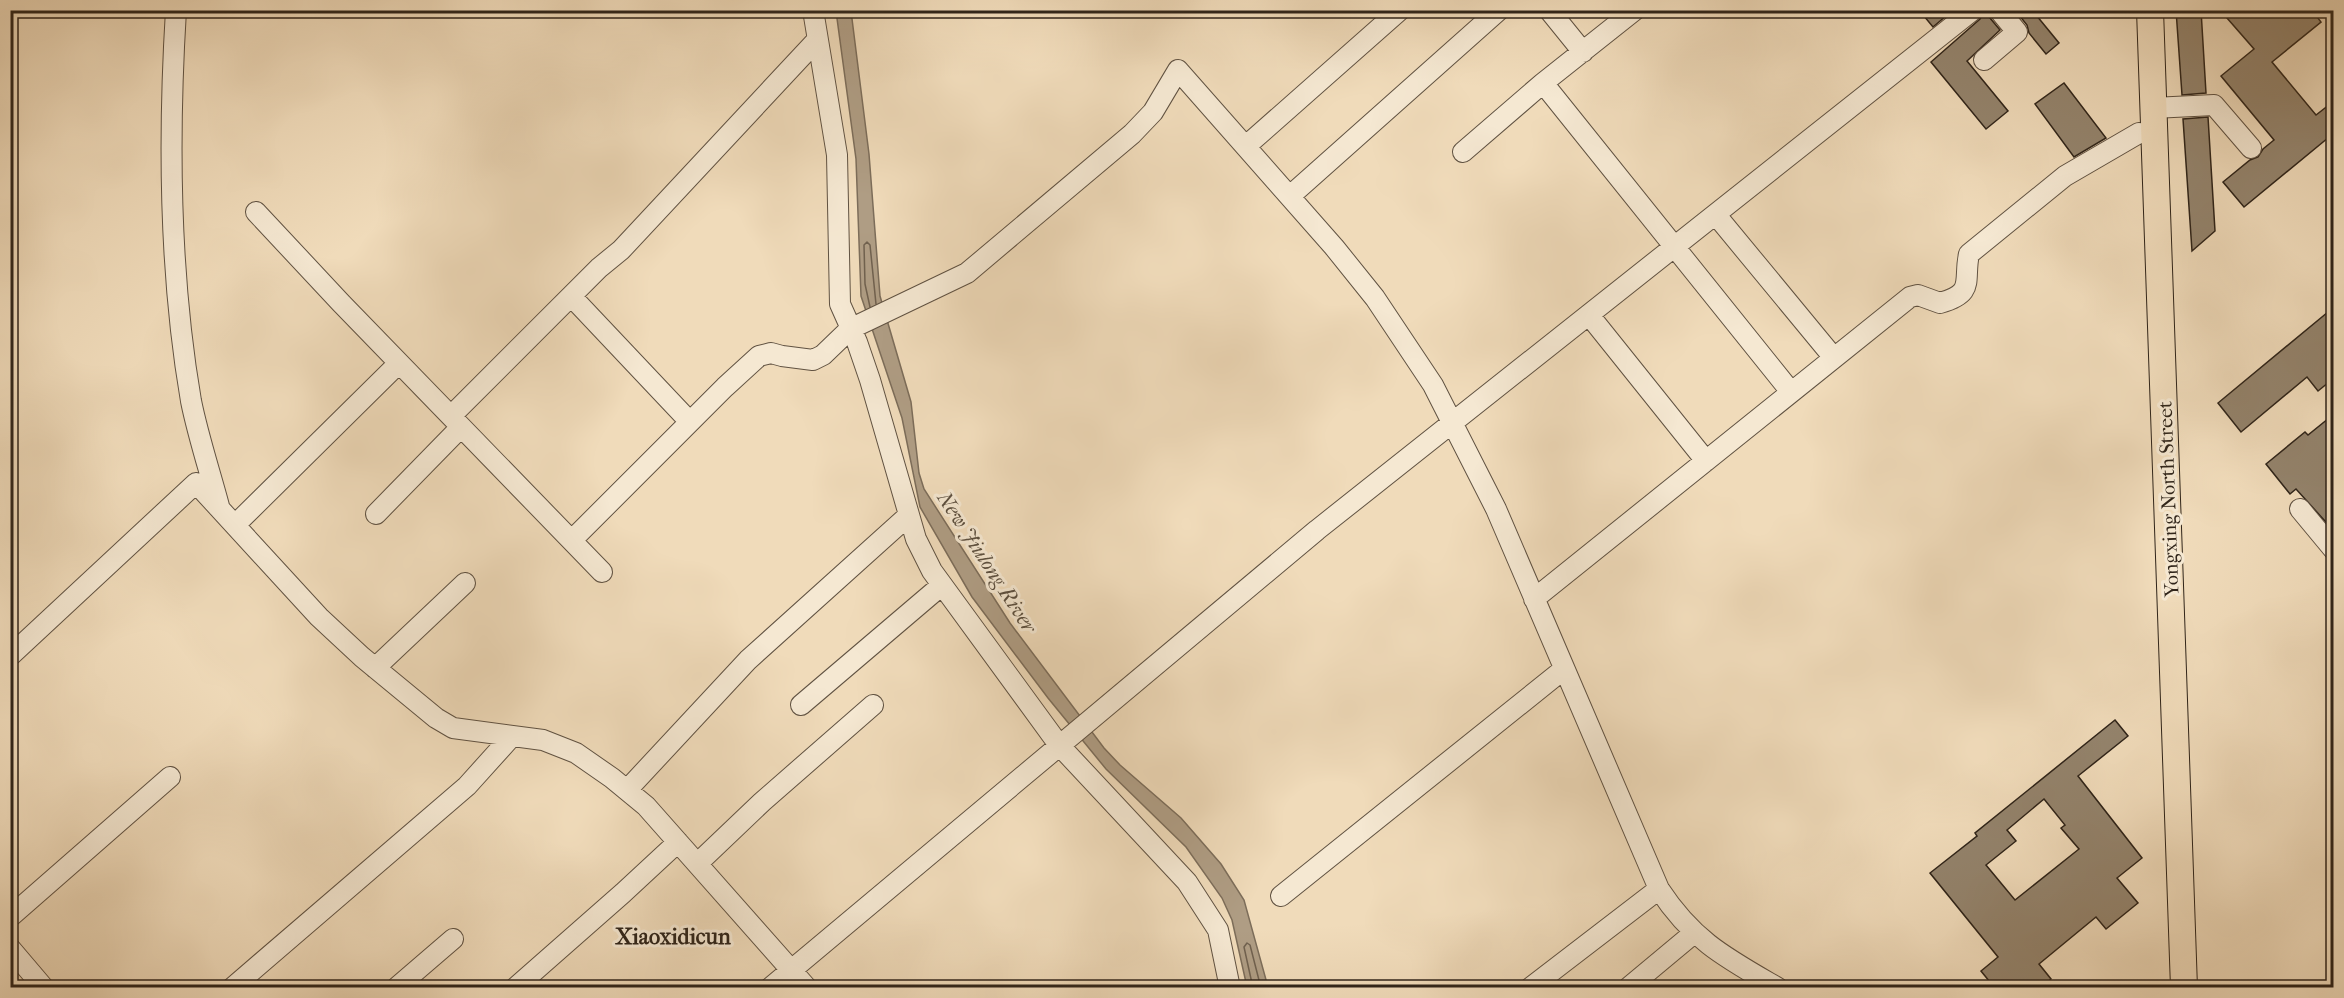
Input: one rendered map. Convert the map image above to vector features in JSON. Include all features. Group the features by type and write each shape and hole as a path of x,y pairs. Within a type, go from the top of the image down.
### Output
{"main road":[{"name":"Yongxing North Street","path":"2134,10 2168,987"},
{"name":"Yongxing North Street","path":"2150,10 2184,987"}],"street":[{"path":"176,10 171,90 176,293 192,403 220,509"},
{"path":"813,10 837,155 840,304 870,380 916,539 942,585 1059,745 1187,882 1218,930 1230,987"},
{"path":"1245,146 1400,10"},
{"path":"1290,196 1499,10"},
{"path":"1549,10 1583,52"},
{"path":"1463,152 1635,10"},
{"path":"770,987 1317,530 1973,10"},
{"path":"1984,60 2017,32 1999,10"},
{"path":"376,514 456,421 571,296 621,250 817,40"},
{"path":"572,540 759,356 771,353 813,360 823,355 850,329 967,273 1132,135 1153,112 1179,70 1290,196 1375,298 1433,385 1496,509 1659,890 1676,915 1694,933 1726,958 1778,987"},
{"path":"1544,83 1791,392"},
{"path":"2153,108 2214,105 2251,148"},
{"path":"1534,599 1910,297 1918,295 1940,303 1958,296 1968,282 1969,254 2065,176 2139,133"},
{"path":"256,212 399,363 603,572"},
{"path":"1716,215 1834,358"},
{"path":"571,296 690,422"},
{"path":"1589,315 1706,461"},
{"path":"235,525 399,363"},
{"path":"10,656 196,483 319,617 375,668 436,718 453,728 543,740 576,753 627,790 646,806 807,987"},
{"path":"2300,509 2334,550"},
{"path":"627,790 748,660 909,515"},
{"path":"375,668 465,583"},
{"path":"801,705 942,585"},
{"path":"1281,896 1564,669"},
{"path":"698,863 762,802 873,705"},
{"path":"232,987 466,786 512,736"},
{"path":"10,917 170,777"},
{"path":"514,987 678,842"},
{"path":"1530,987 1659,890"},
{"path":"1628,987 1694,933"},
{"path":"396,987 453,939"},
{"path":"10,948 44,987"}],"water":[{"path":"836,11 851,11 869,154 880,296 911,402 919,473 924,489 1010,623 1104,748 1120,765 1181,818 1221,864 1244,900 1268,987 1247,987 1232,920 1222,898 1186,847 1106,769 1048,698 972,597 920,507 902,418 861,296 856,159"}],"building":[{"path":"1919,10 1953,10 1933,27"},
{"path":"1985,10 2000,30 1967,61 2008,111 1986,129 1931,62 1980,19"},
{"path":"2015,10 2032,10 2059,43 2046,54 2029,33 2027,25"},
{"path":"2176,10 2201,10 2206,93 2182,95"},
{"path":"2220,10 2312,10 2321,22 2272,62 2316,115 2334,101 2334,133 2244,207 2223,182 2250,160 2258,157 2263,149 2274,140 2221,76 2254,49"},
{"path":"2064,83 2106,138 2074,157 2035,104"},
{"path":"2208,117 2215,231 2192,251 2183,119"},
{"path":"2334,307 2334,378 2318,391 2307,377 2241,432 2218,403"},
{"path":"2334,414 2334,531 2296,489 2290,494 2266,464 2305,432 2308,435"},
{"path":"2115,720 2128,736 2078,776 2142,858 2117,878 2138,903 2106,929 2096,917 2039,964 2051,979 2041,987 1994,987 1981,971 1998,957 1930,873 1977,836 1975,833","holes":["2044,799 2065,825 2061,828 2079,849 2015,900 1986,865 2016,841 2007,830"]}],"district":[{"name":"Xiaoxidicun","path":"673,936"}],"water label":[{"name":"New Jiulong River","path":"987,562"}]}
